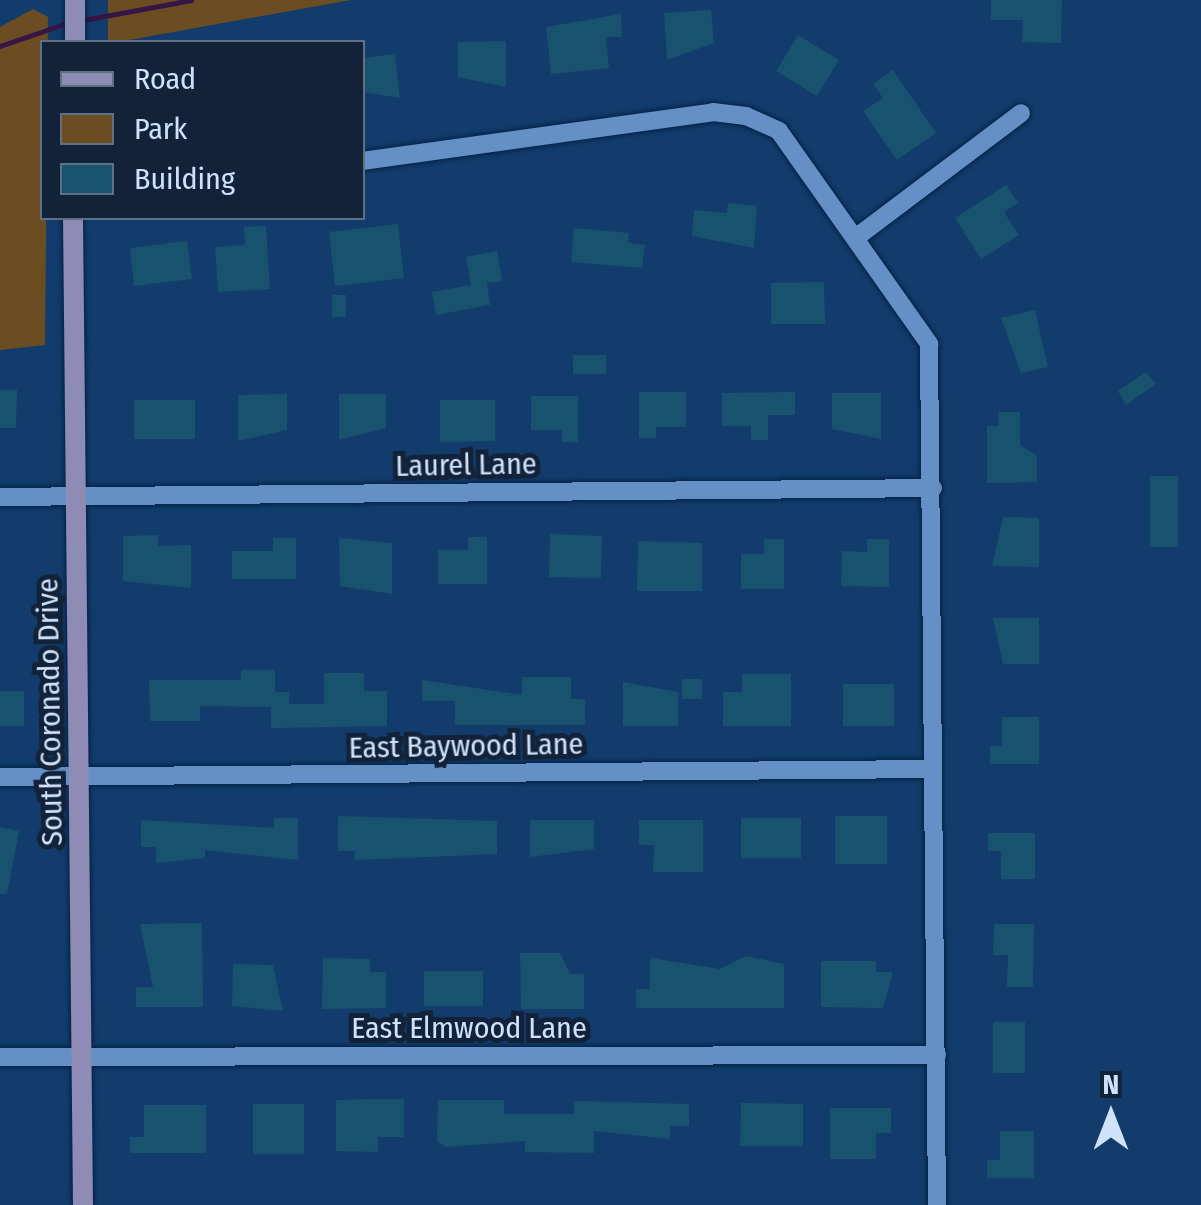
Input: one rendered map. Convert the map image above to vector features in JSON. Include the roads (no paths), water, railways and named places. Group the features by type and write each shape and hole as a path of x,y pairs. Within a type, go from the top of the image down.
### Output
{"street":[{"path":"75,40 76,0"},
{"path":"365,161 713,112 746,116 779,132 858,236 929,344 934,488 936,1205"},
{"path":"858,236 1021,113"},
{"name":"South Coronado Drive","path":"73,220 83,777 83,1205"},
{"name":"Laurel Lane","path":"0,497 934,488"},
{"name":"East Baywood Lane","path":"0,776 934,770"},
{"name":"East Elmwood Lane","path":"0,1057 938,1055"}],"waterway":[{"path":"78,21 191,0"},
{"path":"0,46 67,23"}]}
